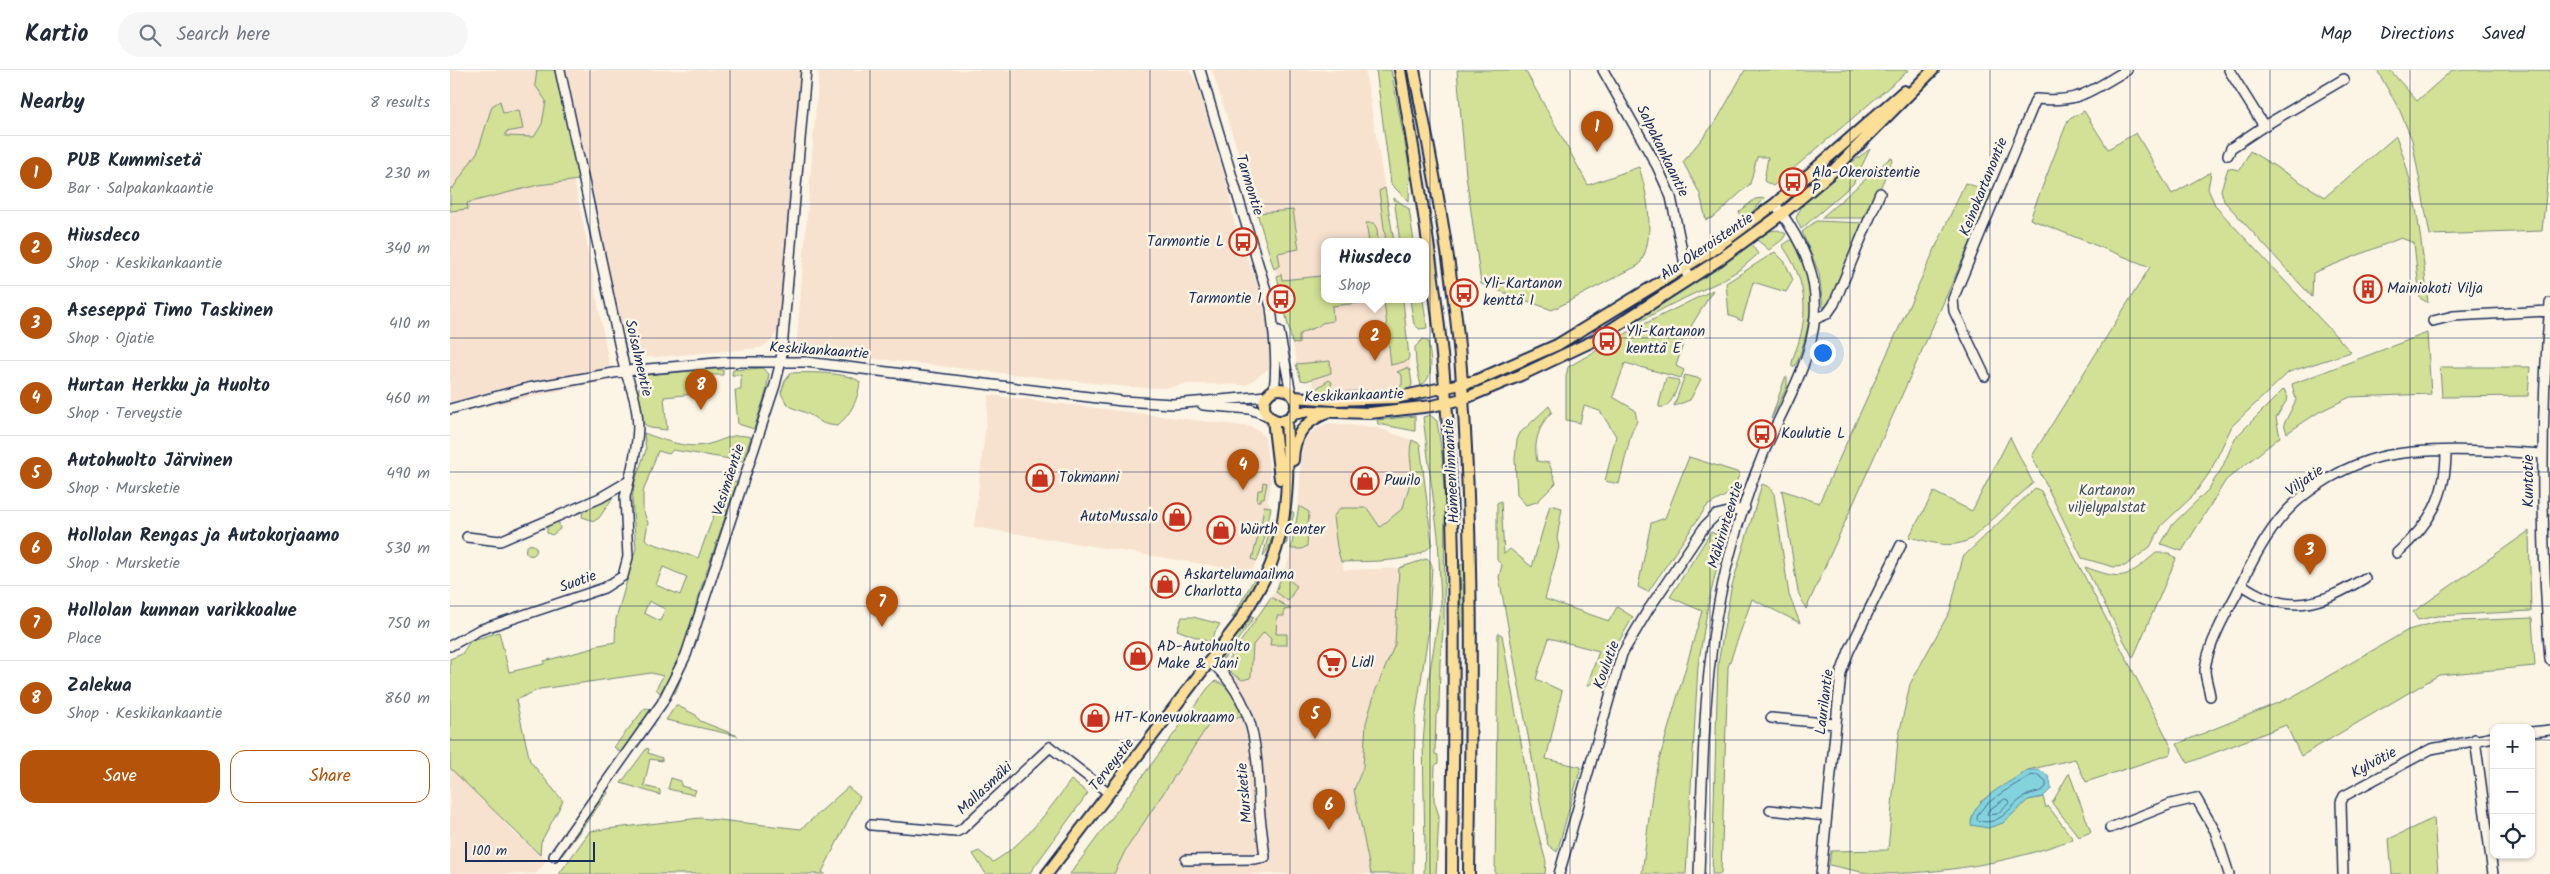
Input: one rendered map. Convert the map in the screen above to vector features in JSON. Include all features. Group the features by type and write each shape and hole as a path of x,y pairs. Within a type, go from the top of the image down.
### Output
{"main road":[{"name":"Hämeenlinnantie","path":"1400,70 1427,238"},
{"name":"Hämeenlinnantie","path":"1414,70 1453,287 1462,383 1472,557 1470,874"},
{"name":"Ala-Okeroistentie","path":"1445,388 1518,364 1557,345 1712,251 1775,204 1929,70"},
{"name":"Ala-Okeroistentie","path":"1446,402 1463,398 1521,376 1593,341 1720,259 1782,214 1832,172 1933,70"},
{"name":"Hämeenlinnantie","path":"1429,252 1445,388 1453,536 1452,874"},
{"name":"Keskikankaantie","path":"1293,395 1370,400 1395,398 1445,388"},
{"path":"1283,389 1293,395 1296,406 1290,417 1271,418 1264,404 1270,393 1283,389"},
{"name":"Keskikankaantie","path":"1290,417 1308,411 1370,413 1446,402"},
{"name":"Terveystie","path":"1047,874 1238,624 1258,592 1278,543 1292,498 1293,451 1296,436 1313,419 1329,412"},
{"name":"Terveystie","path":"1278,543 1286,492 1290,417"},
{"name":"Terveystie","path":"1271,418 1280,471 1280,498 1276,537 1278,543"}],"street":[{"name":"Soisalmentie","path":"560,70 625,371 633,390 639,428 639,442 629,481"},
{"name":"Vesimäentie","path":"554,856 662,703 686,655 781,361 806,70"},
{"name":"Tarmontie","path":"1200,70 1277,322 1293,395"},
{"name":"Salpakankaantie","path":"1603,70 1657,166 1671,197 1688,279"},
{"name":"Keinokartanontie","path":"1985,376 1954,311 1953,299 2036,99 2059,101 2078,98 2127,70"},
{"path":"2230,70 2264,126"},
{"path":"2228,155 2231,148 2264,126 2344,79"},
{"path":"1815,319 1827,314 1834,304 1880,193"},
{"name":"Mäkirinteentie","path":"1699,874 1708,697 1717,611 1730,554 1762,457 1809,347 1815,319 1815,292 1808,258 1775,204"},
{"name":"Tarmontie","path":"1270,393 1276,354 1271,307"},
{"path":"2433,321 2453,316 2550,308"},
{"name":"Kuntotie","path":"2550,308 2543,454 2547,512 2550,660"},
{"name":"Keskikankaantie","path":"450,409 528,388 625,371 728,362 781,361 806,362 1122,400 1188,403 1250,409 1271,418"},
{"name":"Keskikankaantie","path":"1188,403 1270,393"},
{"path":"2397,553 2428,522 2438,500 2446,473 2446,452"},
{"name":"Viljatie","path":"2210,696 2205,671 2208,659 2241,584 2252,562 2286,512 2309,492 2333,477 2379,458 2406,453 2543,454"},
{"path":"467,537 500,541 600,498 629,481"},
{"name":"Suotie","path":"450,646 479,630 604,588 623,576 628,557 625,497 629,481"},
{"name":"Koulutie","path":"1559,874 1622,654 1648,610 1705,526 1716,514 1745,508"},
{"name":"Laurilantie","path":"1821,874 1835,724 1844,663 1901,545"},
{"path":"2241,584 2257,595 2294,604 2315,603 2335,596 2365,578"},
{"name":"Mursketie","path":"1186,860 1254,860 1265,857 1254,733 1248,712 1239,695 1210,661"},
{"path":"1771,718 1835,724"},
{"path":"2535,732 2550,730"},
{"name":"Kylvötie","path":"2343,874 2341,802 2344,796 2431,749 2490,737"},
{"path":"2475,739 2493,874"},
{"name":"Mallasmäki","path":"871,825 956,832 1050,747 1109,793"},
{"path":"2110,828 2171,804 2196,798 2215,831 2229,874"},
{"path":"1770,810 1826,816"}],"shaded area":[{"path":"450,70 549,70 583,222 612,380 450,414"},
{"path":"566,70 800,70 778,330 772,340 761,348 658,357 641,357 632,353 624,342"},
{"path":"819,70 1189,70 1197,84 1229,192 1234,222 1264,303 1273,351 1272,366 1247,385 1188,384 1164,388 1128,387 796,350"},
{"path":"1212,70 1365,70 1393,238 1321,238 1321,303 1403,303 1412,384 1410,390 1342,397 1315,393 1312,380 1301,380 1277,276"},
{"path":"989,395 1252,427 1260,431 1265,438 1271,483 1268,501 1271,507 1260,555 1251,572 974,527"},
{"path":"1329,423 1378,428 1412,440 1408,453 1412,465 1411,478 1403,508 1380,527 1337,547 1344,570 1399,568 1395,645 1375,692 1366,723 1363,767 1354,790 1371,874 1114,874 1125,851 1209,724 1242,716 1252,766 1254,798 1265,797 1260,734 1253,711 1226,663 1271,597 1288,562 1298,518 1301,458 1304,440 1315,429"},
{"path":"450,768 486,801 514,832 540,855 549,858 536,874 450,874"}],"green space":[{"path":"537,70 555,70 579,180 538,185 467,203 468,209 450,211 450,188 453,188 478,151 492,106 500,101 503,113 519,110 523,129 506,132 506,136 534,137 542,124 546,101 535,85"},
{"path":"1376,70 1391,70 1410,170 1409,202 1391,184"},
{"path":"1457,70 1525,70 1588,185 1639,167 1645,191 1649,230 1644,255 1639,265 1552,310 1481,284 1466,175"},
{"path":"1745,70 1909,70 1773,186 1764,181 1768,157 1757,157 1750,184 1714,217 1706,220 1700,194 1683,162 1717,120"},
{"path":"2377,70 2390,70 2417,101 2452,70 2550,70 2550,156 2542,231 2430,235 2412,140 2400,111"},
{"name":"Kartanon viljelypalstat","path":"2084,111 2108,149 2136,133 2172,194 2211,172 2208,189 2216,207 2351,352 2289,372 2232,426 2210,472 2193,496 2162,525 2150,547 2125,566 2114,567 2082,558 2032,456 2150,267 2030,219 2068,120"},
{"path":"2396,136 2414,197 2428,303 2420,298 2414,243 2401,238 2313,273 2312,297 2224,201 2221,190 2228,168 2240,170 2250,151 2325,197"},
{"path":"1870,149 1853,184 1801,229 1796,218 1809,198 1828,180"},
{"path":"1890,158 1893,159 1867,218 1821,218"},
{"path":"1965,183 1993,192 1806,609 1798,592 1782,490 1819,503"},
{"path":"1385,188 1393,238 1385,238 1379,191"},
{"path":"1394,198 1409,209 1413,238 1399,238"},
{"path":"1765,198 1744,221 1739,212 1755,199"},
{"path":"1293,210 1299,249 1278,253 1280,265 1274,269 1257,213"},
{"path":"1816,221 1865,223 1832,302 1823,308 1819,273 1802,232"},
{"path":"1366,223 1374,223 1378,238 1368,238"},
{"path":"1778,230 1786,234 1783,239 1769,250 1756,239 1770,231"},
{"path":"1792,239 1807,270 1810,282 1811,306 1804,343 1796,365 1792,367 1802,329 1804,305 1800,281 1783,245"},
{"path":"1751,244 1758,254 1742,268 1721,281 1670,305 1630,327 1644,313 1724,265 1725,261"},
{"path":"1775,252 1785,262 1793,280 1786,292 1753,282 1742,321 1729,315 1726,283"},
{"path":"1281,274 1282,280 1321,276 1321,303 1358,303 1332,306 1333,321 1322,323 1299,335 1299,344 1292,343 1277,276"},
{"path":"1713,290 1681,343 1683,344 1676,366 1684,370 1681,378 1625,363 1613,397 1635,410 1637,421 1631,434 1619,484 1605,481 1616,436 1600,411 1584,406 1580,423 1566,420 1566,377 1568,367 1632,330"},
{"path":"1384,303 1403,303 1409,357 1407,361 1391,365"},
{"path":"1410,303 1423,303 1427,328 1419,329 1414,324"},
{"path":"2427,333 2431,394 2350,397 2319,412 2287,433 2284,424 2296,400 2292,384"},
{"path":"1423,339 1428,341 1431,365 1429,377 1421,386 1416,364 1415,347"},
{"path":"1330,361 1331,373 1306,381 1301,380 1296,364"},
{"path":"2440,367 2530,367 2528,396 2442,397"},
{"path":"762,368 769,374 766,392 754,429 738,424 735,390 741,390 741,375 732,375 733,370"},
{"path":"1406,368 1410,370 1412,384 1410,390 1399,393 1339,395 1341,392 1395,389 1402,385 1402,375 1397,372"},
{"path":"714,369 723,370 723,375 705,375 705,393 664,397 667,430 650,428 643,423 638,404 638,392 647,375"},
{"path":"791,373 838,374 855,379 860,382 856,401 850,412 837,426 823,423 807,413 790,406 784,399 781,393 785,381"},
{"path":"1685,375 1701,379 1690,400 1674,406"},
{"path":"1787,377 1787,387 1771,419 1785,378"},
{"path":"1666,378 1678,380 1679,383 1670,403 1659,407 1659,404"},
{"path":"1329,380 1332,382 1330,389 1324,394 1315,393 1314,390"},
{"path":"2284,389 2288,398 2276,418 2280,437 2226,480 2182,551 2161,544 2172,525 2208,490 2222,468 2235,438"},
{"path":"1549,406 1552,412 1540,428 1536,455 1537,461 1549,463 1556,483 1537,502 1526,505 1517,495 1515,459 1517,440 1520,433"},
{"path":"1430,415 1437,421 1442,455 1445,505 1444,621 1440,662 1439,708 1436,716 1435,754 1438,755 1438,763 1435,766 1434,800 1439,816 1436,874 1424,874 1423,742 1429,677 1441,603 1438,536 1423,417"},
{"path":"1415,416 1415,431 1378,424 1377,420"},
{"path":"644,433 659,439 693,446 701,446 739,435 751,437 743,461 673,450 669,454 658,451 643,492 643,510 648,523 645,539 651,543 698,558 724,488 731,480 737,482 698,597 689,633 673,671 660,693 656,689 663,676 651,673 540,689 516,700 530,761 563,801 541,842 540,855 450,768 450,659 462,654 470,641 499,632 509,672 544,664 544,661 594,648 594,646 615,642 616,619 636,548 632,499 635,481 646,450","holes":["663,567 687,577 680,595 656,585","649,601 665,609 660,621 644,613"]},
{"path":"2010,437 2033,483 1971,539 1948,545 1909,537 1934,492 1972,511"},
{"path":"1412,440 1420,444 1432,544 1426,550 1416,555 1404,558 1341,562 1333,517 1340,508 1367,508 1380,527 1403,508 1410,484"},
{"path":"1689,457 1740,473 1732,492 1707,506 1648,592 1638,587 1651,523 1665,518"},
{"path":"1263,482 1267,483 1264,498 1261,498 1261,501 1257,501 1258,490 1262,490"},
{"path":"1762,484 1769,487 1774,494 1789,595 1800,623 1752,599 1728,667 1721,874 1712,874 1718,664 1731,589"},
{"path":"2035,488 2041,491 2172,748 2171,754 2086,782 2075,759 2028,770 1980,802 2028,800 2043,797 2046,808 2048,806 2073,839 2025,855 1975,866 1925,872 1874,874 1829,865 1831,851 1888,850 1898,740 1910,684 1950,611 1963,557"},
{"path":"609,498 612,499 599,518 594,521 582,517 583,511"},
{"path":"1501,501 1504,554 1510,549 1532,567 1550,505 1562,508 1557,538 1559,547 1545,599 1609,621 1617,607 1633,617 1615,648 1607,674 1587,686 1599,651 1549,638 1536,679 1562,691 1546,759 1581,767 1557,852 1548,845 1499,577 1502,565 1497,560 1497,503"},
{"path":"1264,506 1271,507 1267,528 1261,526"},
{"path":"1299,506 1309,512 1307,546 1302,549 1291,549"},
{"path":"1292,511 1294,513 1286,545 1286,533"},
{"path":"1273,518 1272,538 1263,556"},
{"path":"555,522 559,523 560,529 552,535 547,533 547,525"},
{"path":"1260,529 1267,531 1257,561 1252,559"},
{"path":"2529,531 2531,611 2437,616 2418,620 2413,612"},
{"path":"1711,532 1724,538 1708,605 1698,666 1686,874 1642,874 1654,778 1702,611 1670,597"},
{"path":"531,544 537,550 531,556 525,550"},
{"path":"2156,553 2169,553 2176,559 2133,658 2085,567 2116,576 2124,575 2130,573"},
{"path":"1426,559 1430,561 1432,566 1428,635 1415,719 1413,874 1371,874 1354,790 1363,767 1366,723 1375,692 1395,644 1399,568"},
{"path":"1460,565 1465,565 1465,626 1461,626"},
{"path":"1281,577 1285,577 1297,586 1288,601 1276,592"},
{"path":"1254,579 1255,583 1242,609 1232,618"},
{"path":"1271,597 1291,609 1284,610 1284,616 1277,616 1276,634 1287,634 1287,645 1270,645 1271,639 1264,632 1253,645 1251,676 1242,680 1230,672 1226,663"},
{"path":"1182,617 1193,617 1220,624 1209,642 1177,630"},
{"path":"1254,617 1222,661 1224,651"},
{"path":"2532,618 2535,666 2439,675 2301,756 2286,725 2188,763 2177,744 2292,697 2408,630 2437,622"},
{"path":"1498,633 1502,635 1535,822 1546,862 1545,874 1495,874"},
{"path":"698,637 675,693 673,693 687,663 695,638"},
{"path":"1215,681 1221,683 1229,690 1242,716 1209,724 1125,851 1114,874 1070,874 1208,688"},
{"path":"676,705 696,715 700,721 738,736 666,720"},
{"path":"645,708 651,709 621,753 614,747"},
{"path":"647,748 649,749 648,753 662,758 662,761 650,759 644,786 660,790 660,795 621,783"},
{"path":"2069,773 2091,832 2079,837 2052,803"},
{"path":"671,778 681,781 681,786 696,790 694,795 668,789"},
{"path":"1071,780 1088,793 1029,874 986,874 973,854 979,851 993,862 1005,854 1036,825"},
{"path":"848,787 860,797 822,872 825,874 559,874 590,831 700,818 801,829"},
{"path":"607,791 608,793 560,858 559,857"},
{"path":"2434,818 2438,874 2392,874 2389,839"}],"water":[{"path":"2028,770 2038,770 2048,776 2051,789 2043,797 2028,800 2003,823 1988,828 1971,825 1977,807 1984,799"}],"place":[{"name":"PUB Kummisetä","path":"1597,152"},
{"name":"Ala-Okeroistentie P","path":"1793,182"},
{"name":"Tarmontie L","path":"1243,242"},
{"name":"Mainiokoti Vilja","path":"2368,289"},
{"name":"Yli-Kartanon kenttä I","path":"1464,293"},
{"name":"Tarmontie I","path":"1281,299"},
{"name":"Yli-Kartanon kenttä E","path":"1607,341"},
{"name":"Hiusdeco","path":"1375,361"},
{"name":"Zalekua","path":"701,410"},
{"name":"Koulutie L","path":"1762,434"},
{"name":"Tokmanni","path":"1040,478"},
{"name":"Puuilo","path":"1365,481"},
{"name":"Hurtan Herkku ja Huolto","path":"1243,490"},
{"name":"AutoMussalo","path":"1177,517"},
{"name":"Würth Center","path":"1221,530"},
{"name":"Aseseppä Timo Taskinen","path":"2310,575"},
{"name":"Askartelumaailma Charlotta","path":"1165,584"},
{"name":"Hollolan kunnan varikkoalue","path":"882,627"},
{"name":"AD-Autohuolto Make & Jani","path":"1138,656"},
{"name":"Lidl","path":"1332,663"},
{"name":"HT-Konevuokraamo","path":"1095,718"},
{"name":"Autohuolto Järvinen","path":"1315,739"},
{"name":"Hollolan Rengas ja Autokorjaamo","path":"1329,830"}]}
